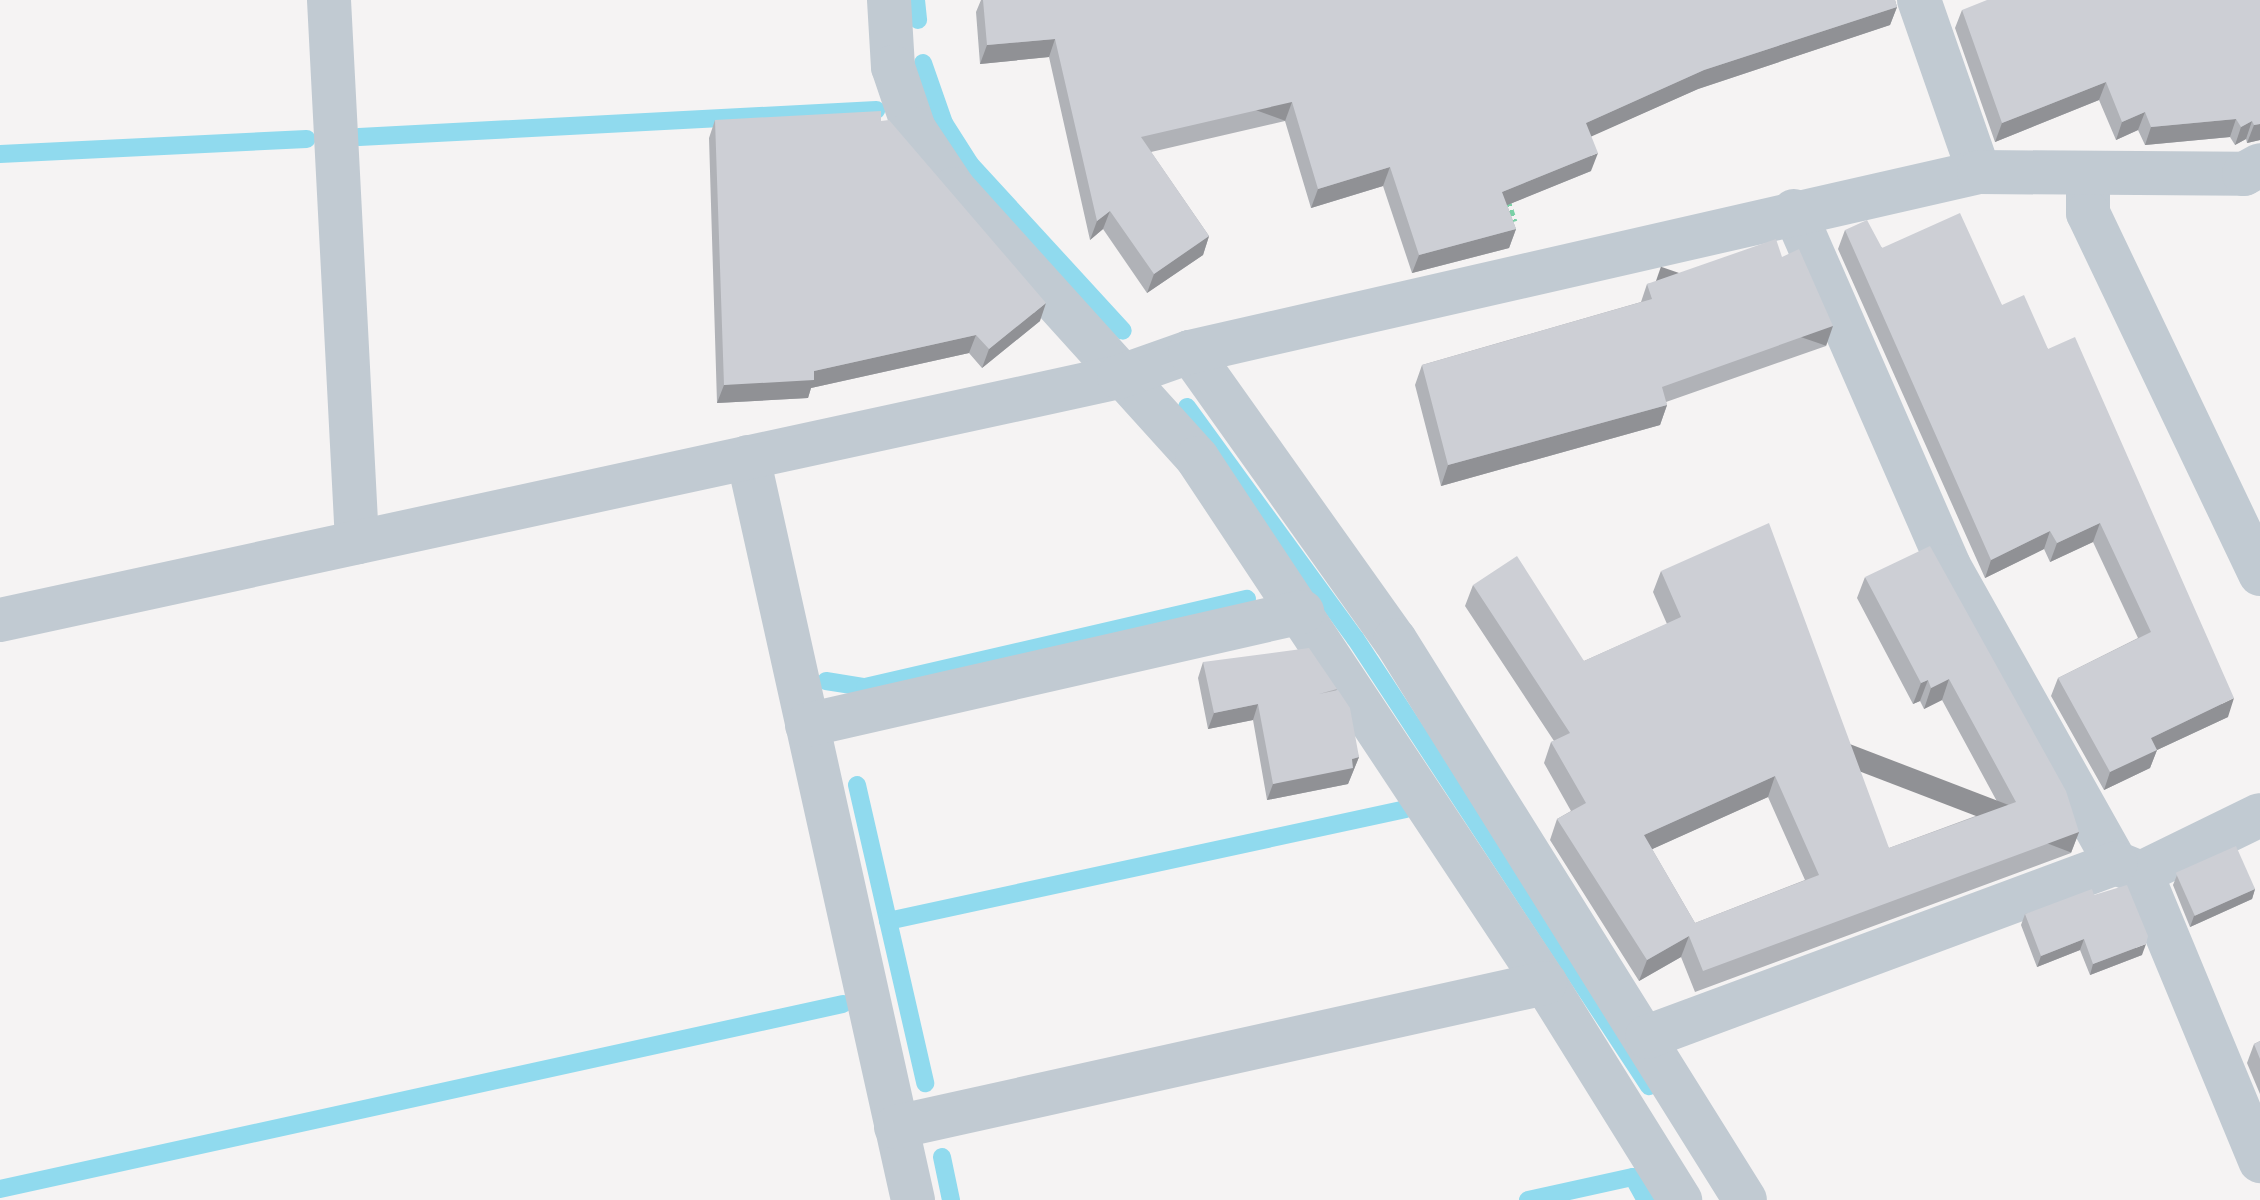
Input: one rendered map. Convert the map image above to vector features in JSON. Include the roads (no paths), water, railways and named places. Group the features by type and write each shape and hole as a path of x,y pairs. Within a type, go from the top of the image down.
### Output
{"street":[{"path":"329,0 357,542"},
{"path":"889,0 893,67 914,129 954,189 1119,377 1197,458 1302,612 1545,983 1612,1023 1680,1200"},
{"path":"1919,0 1979,172"},
{"path":"0,620 1119,377 1190,352 1531,271 1979,172 2244,174 2260,165"},
{"path":"2088,174 2088,213 2260,574"},
{"path":"1794,211 1949,566 2128,868 2260,1161"},
{"path":"1190,352 1395,640 1612,1023 1745,1200"},
{"path":"748,457 913,1200"},
{"path":"807,725 1302,612"},
{"path":"1612,1023 2128,868 2260,815"},
{"path":"896,1127 1545,983"}],"waterway":[{"path":"916,0 918,20"},
{"path":"923,63 944,123 970,164 1123,331"},
{"path":"359,137 876,110"},
{"path":"0,154 307,139"},
{"path":"1187,407 1355,638 1649,1086"},
{"path":"826,681 865,687 1247,599"},
{"path":"857,785 925,1083"},
{"path":"888,921 1406,809"},
{"path":"0,1189 843,1004"},
{"path":"942,1157 951,1200"},
{"path":"1528,1200 1633,1177 1646,1200"}]}
